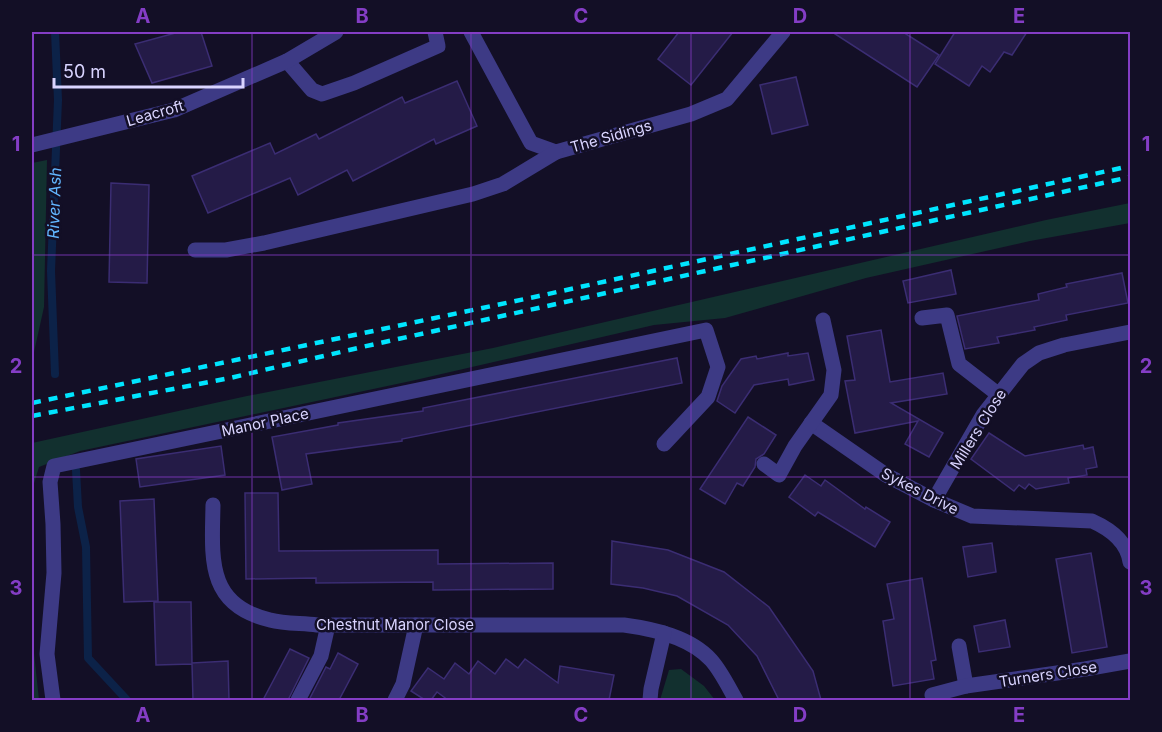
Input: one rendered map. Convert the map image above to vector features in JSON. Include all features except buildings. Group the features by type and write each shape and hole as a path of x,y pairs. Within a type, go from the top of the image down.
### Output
{"street":[{"name":"Leacroft","path":"32,145 174,110 287,62 336,32"},
{"path":"287,62 312,90 321,94 354,83 438,46 435,32"},
{"name":"The Sidings","path":"471,32 531,143 556,152 691,114 727,99 783,32"},
{"path":"195,250 226,250 264,243 473,194 503,184 556,152"},
{"path":"922,318 947,315 959,364 999,395"},
{"path":"764,464 778,475 831,394 834,370 823,320"},
{"name":"Manor Place","path":"53,700 47,654 54,573 50,482 54,466 706,330 717,367 708,398 664,444"},
{"name":"Millers Close","path":"934,500 983,415 1023,364 1039,353 1064,345 1131,332"},
{"name":"Sykes Drive","path":"811,423 886,475 934,500 972,516 1092,521 1105,526 1120,539 1130,555 1131,562"},
{"name":"Chestnut Manor Close","path":"213,505 212,556 216,576 224,593 246,611 271,620 328,625 624,625 656,630 692,645 711,660 736,700"},
{"path":"298,700 321,656 328,625"},
{"path":"395,700 404,684 416,625"},
{"path":"651,700 651,689 664,633"},
{"path":"959,646 966,686"},
{"name":"Turners Close","path":"932,695 966,686 1131,661"}],"green space":[{"path":"47,160 44,307 32,361 32,163"},
{"path":"1130,203 1130,223 1030,241 866,278 725,318 654,325 411,381 80,451 39,467 32,490 32,443 247,396 493,348 1046,220"},
{"path":"32,634 39,700 32,700"},
{"path":"681,669 704,686 715,700 660,700 669,670"}],"waterway":[{"name":"River Ash","path":"55,32 58,100 51,271 55,374"},
{"name":"River Ash","path":"76,470 78,507 86,547 88,658 127,700"}],"railway":[{"path":"32,403 539,296 1130,166"},
{"path":"32,416 230,378 1130,177"}]}
